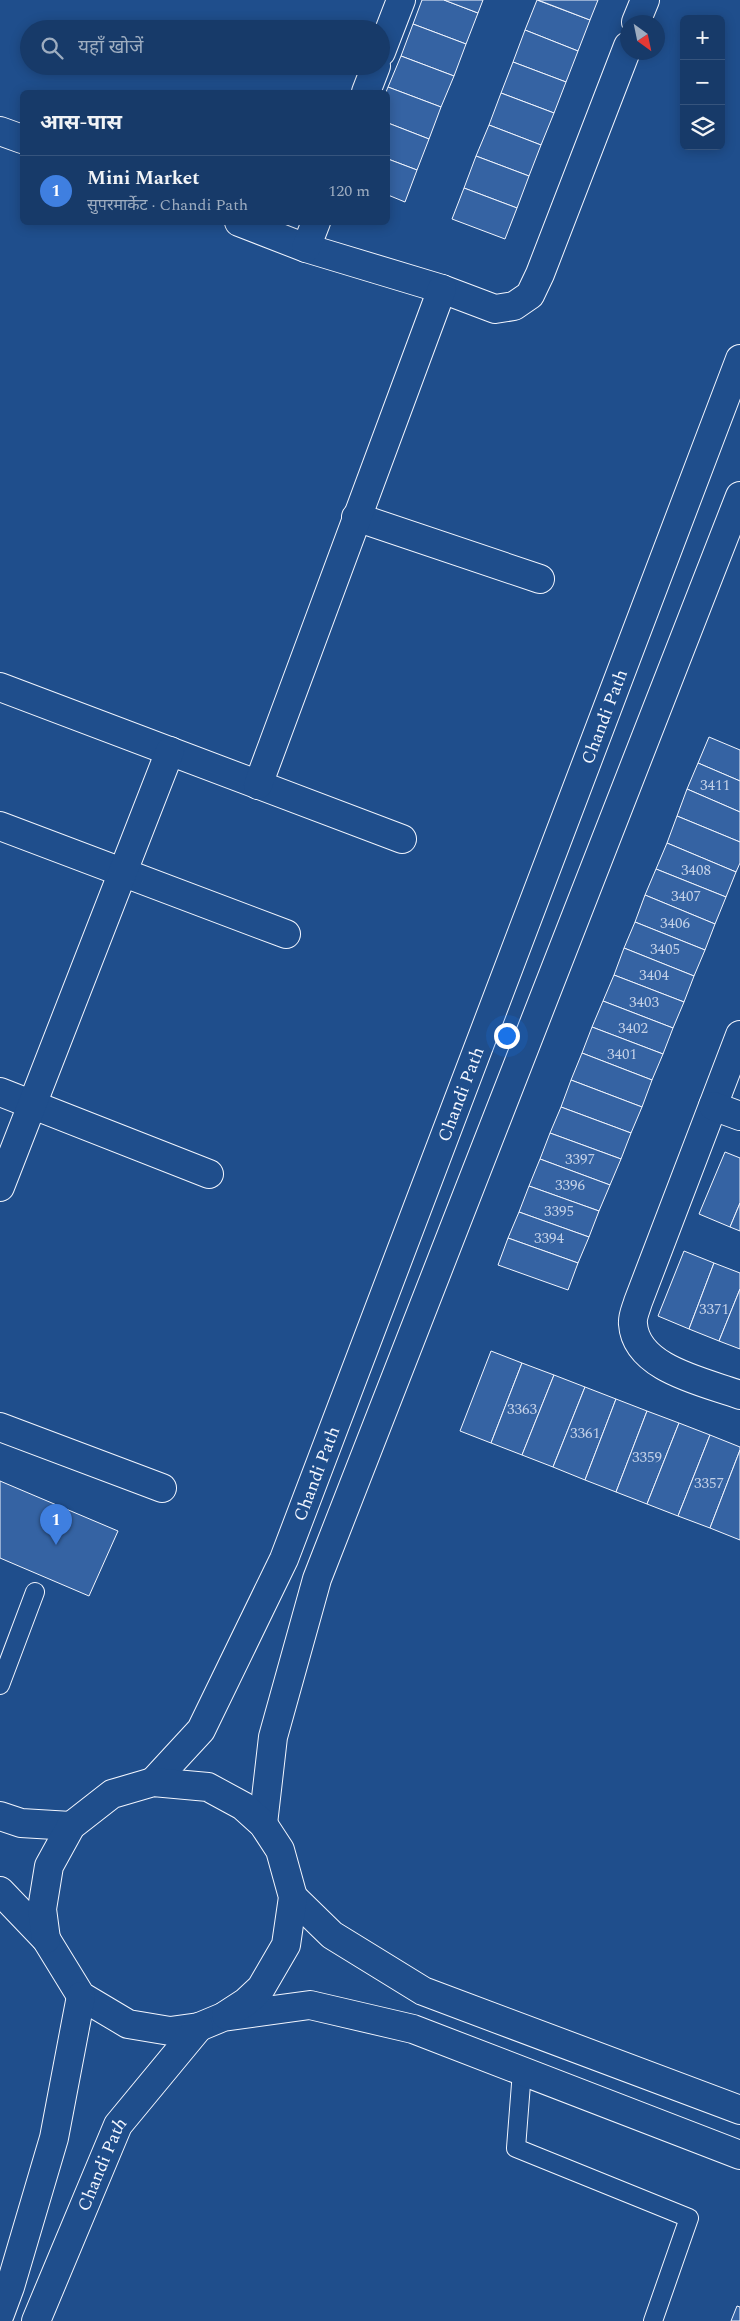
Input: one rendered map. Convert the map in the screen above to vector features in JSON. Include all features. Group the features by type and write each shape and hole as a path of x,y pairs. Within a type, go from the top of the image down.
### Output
{"street":[{"path":"390,29 401,0"},
{"path":"639,15 645,0"},
{"path":"247,225 306,248 442,289 494,308 514,306 530,295 540,274 623,60"},
{"path":"367,90 373,75"},
{"path":"0,130 20,138"},
{"path":"306,248 315,225"},
{"path":"258,786 442,289"},
{"name":"Chandi Path","path":"153,1782 201,1730 284,1558 740,359"},
{"path":"263,1824 273,1737 317,1579 740,496"},
{"path":"356,517 540,579"},
{"path":"0,687 402,839"},
{"path":"0,1187 170,752"},
{"path":"0,826 286,934"},
{"path":"740,1035 632,1322 634,1334 643,1351 655,1362 740,1395"},
{"path":"0,1092 209,1174"},
{"path":"713,1106 740,1116"},
{"path":"0,1427 162,1488"},
{"path":"46,1939 42,1909 49,1866 71,1826 112,1794 153,1782 208,1787 243,1806 263,1824 280,1850 292,1897 286,1945 261,1988 246,2002 211,2022"},
{"path":"0,1816 20,1823 71,1826"},
{"path":"0,1891 46,1939 81,1996 128,2024 170,2031 310,2005 413,2029 740,2155"},
{"path":"292,1897 332,1934 423,1991 740,2110"},
{"path":"0,2314 10,2287 54,2138 81,1996"},
{"name":"Chandi Path","path":"36,2321 118,2125 211,2022"}],"lane":[{"path":"0,1684 35,1592"},
{"path":"522,2071 516,2148 689,2218 653,2321"}],"building":[{"path":"422,0 444,0 478,13 466,44 413,24"},
{"path":"444,0 483,0 478,13"},
{"path":"537,0 590,20 578,51 525,30"},
{"path":"538,0 598,0 590,20"},
{"path":"413,24 466,44 454,76 401,56"},
{"path":"525,30 578,51 566,82 513,62"},
{"path":"401,56 454,76 441,107 388,87"},
{"path":"513,62 566,82 554,113 501,93"},
{"path":"388,87 441,107 429,139 390,124 390,90 387,90"},
{"path":"501,93 554,113 541,145 489,125"},
{"path":"390,124 429,139 417,170 390,160"},
{"path":"489,125 541,145 529,176 476,156"},
{"path":"476,156 529,176 517,208 464,188"},
{"path":"390,160 417,170 405,202 390,196"},
{"path":"464,188 517,208 505,239 452,219"},
{"path":"709,737 740,750 740,781 698,763"},
{"path":"698,763 740,781 740,812 687,789"},
{"path":"687,789 740,812 740,842 677,816"},
{"path":"677,816 740,842 740,863 736,872 667,843"},
{"path":"667,843 736,872 726,897 656,869"},
{"path":"656,869 726,897 715,924 645,895"},
{"path":"645,895 715,924 705,950 635,922"},
{"path":"635,922 705,950 694,976 624,948"},
{"path":"624,948 694,976 684,1002 614,975"},
{"path":"614,975 684,1002 673,1028 603,1001"},
{"path":"603,1001 673,1028 663,1054 592,1027"},
{"path":"592,1027 663,1054 652,1080 582,1053"},
{"path":"582,1053 652,1080 642,1107 571,1080"},
{"path":"571,1080 642,1107 631,1133 561,1107"},
{"path":"561,1107 631,1133 621,1159 550,1133"},
{"path":"550,1133 621,1159 610,1185 540,1159"},
{"path":"725,1152 740,1158 740,1203 730,1227 699,1214"},
{"path":"540,1159 610,1185 599,1211 529,1186"},
{"path":"529,1186 599,1211 589,1237 519,1212"},
{"path":"740,1203 740,1231 730,1227"},
{"path":"519,1212 589,1237 578,1263 508,1238"},
{"path":"508,1238 578,1263 568,1290 498,1265"},
{"path":"684,1251 714,1263 689,1329 658,1316"},
{"path":"714,1263 740,1273 740,1289 719,1341 689,1329"},
{"path":"740,1289 740,1349 719,1341"},
{"path":"491,1351 522,1363 491,1443 460,1431"},
{"path":"522,1363 554,1375 522,1455 491,1443"},
{"path":"554,1375 585,1387 553,1467 522,1455"},
{"path":"585,1387 616,1399 585,1480 553,1467"},
{"path":"616,1399 647,1411 616,1492 585,1480"},
{"path":"647,1411 679,1423 647,1504 616,1492"},
{"path":"679,1423 710,1435 678,1516 647,1504"},
{"path":"710,1435 740,1447 740,1450 710,1528 678,1516"},
{"path":"740,1450 740,1540 710,1528"},
{"path":"0,1481 118,1531 89,1596 0,1558"},
{"path":"737,2306 740,2307 740,2321 731,2321"}],"place":[{"name":"Mini Market","path":"56,1545"}]}
